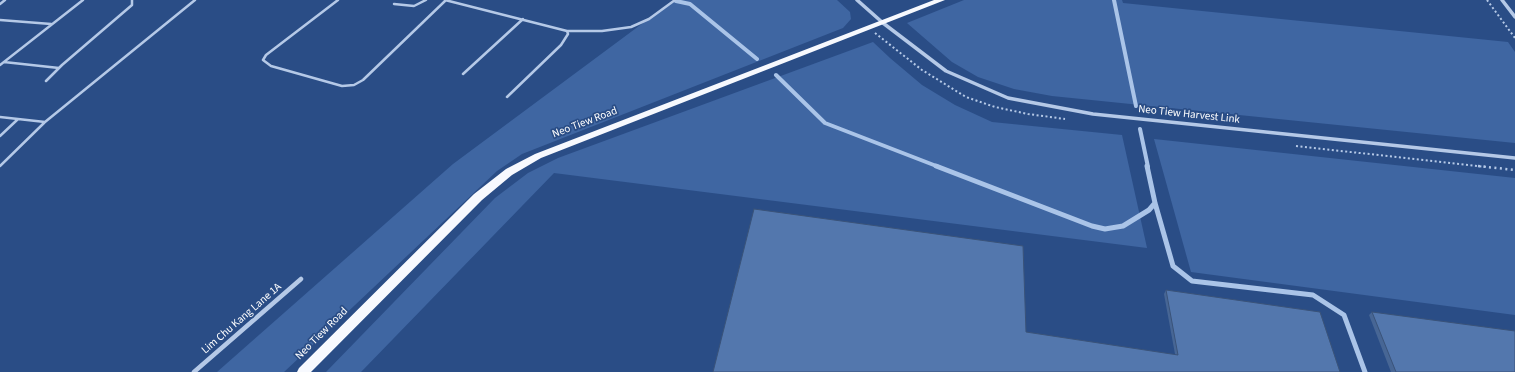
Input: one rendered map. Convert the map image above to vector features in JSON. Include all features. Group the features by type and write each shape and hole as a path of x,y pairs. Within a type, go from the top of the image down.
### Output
{"main road":[{"name":"Neo Tiew Road","path":"303,372 478,197 509,172 538,156 941,0"}],"street":[{"name":"Neo Tiew Harvest Link","path":"857,0 883,23 946,71 1008,98 1093,114 1515,158"},
{"path":"1502,0 1515,17"},
{"name":"Lim Chu Kang Lane 1A","path":"194,372 301,279"}],"lane":[{"path":"0,4 5,0"},
{"path":"0,65 83,0"},
{"path":"46,81 132,5 132,0"},
{"path":"0,166 45,122 195,0"},
{"path":"338,0 266,55 263,60 270,66 335,84 349,86 363,80 445,0 567,31 602,31 631,27 649,19 675,0"},
{"path":"394,4 414,6 426,0"},
{"path":"460,4 464,0"},
{"path":"463,74 523,19"},
{"path":"0,20 51,24"},
{"path":"507,97 561,45 568,34 567,31"},
{"path":"4,62 59,68"},
{"path":"0,118 45,122"},
{"path":"0,136 17,120"}],"path":[{"path":"1487,0 1515,38"}],"shaded area":[{"path":"674,0 837,0 850,12 851,19 843,28 522,154 497,171 284,372 217,372 453,164"},
{"path":"964,0 1122,0 1123,3 1508,42 1515,52 1515,143 1052,96 1014,89 978,77 952,62 907,23"},
{"path":"873,42 922,85 955,105 992,122 1122,135 1147,248 554,173 361,372 326,372 495,198 528,173 558,158"},
{"path":"1154,139 1515,178 1515,315 1191,272"}],"building":[{"path":"754,209 1023,246 1026,332 1178,355 1166,290 1320,312 1340,372 713,372"},
{"path":"1372,312 1515,331 1515,372 1396,372"}],"waterway":[{"path":"1114,0 1136,106"},
{"path":"676,1 690,4 757,59"},
{"path":"776,75 825,123 939,167"},
{"path":"1140,129 1148,167"},
{"path":"936,166 1092,226 1105,229 1123,226 1149,210 1155,203"},
{"path":"1147,166 1155,203"},
{"path":"1155,203 1173,266 1192,281 1313,295 1344,315 1365,372"}]}
